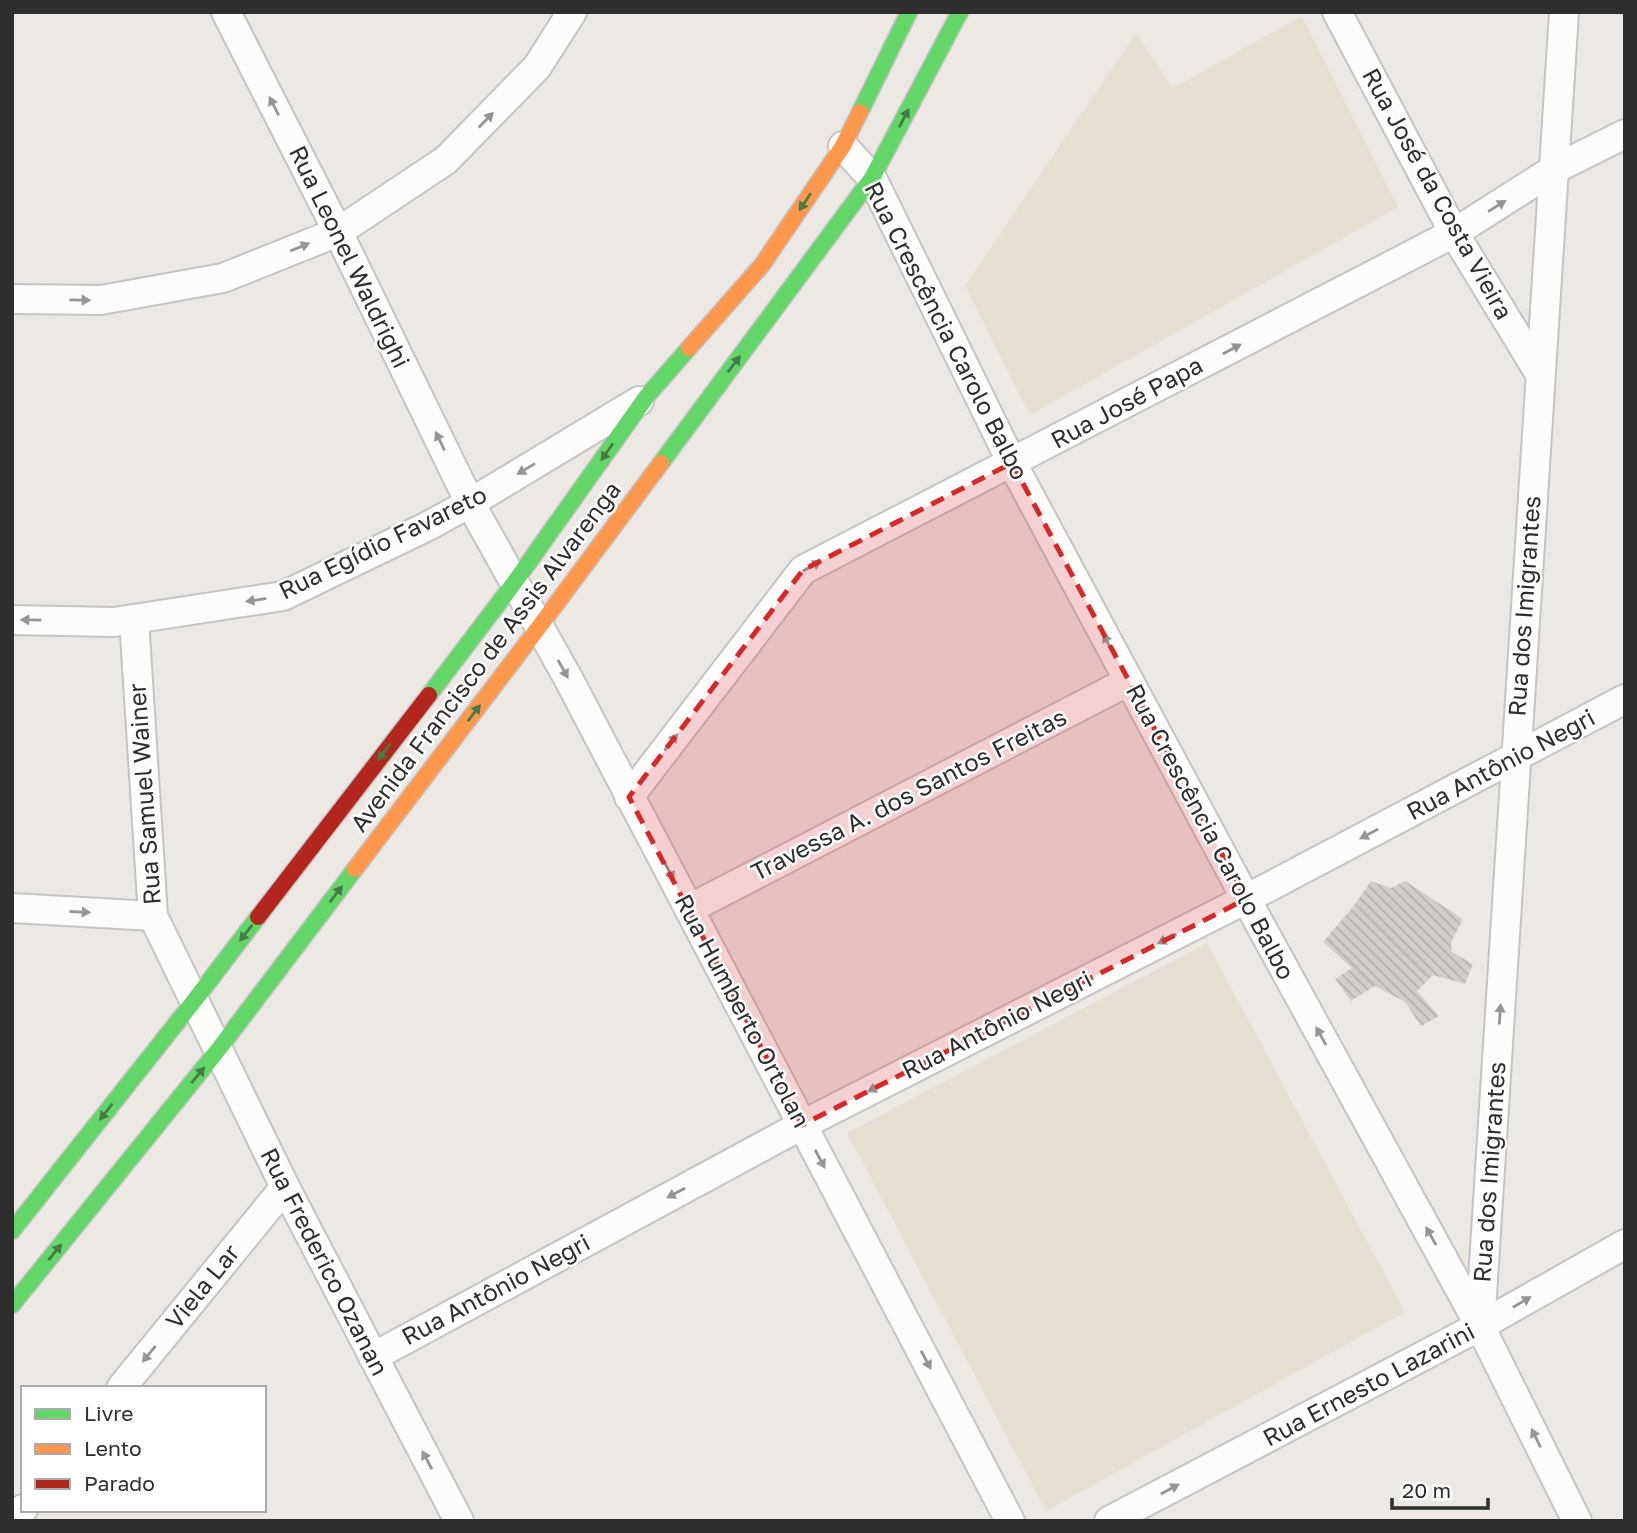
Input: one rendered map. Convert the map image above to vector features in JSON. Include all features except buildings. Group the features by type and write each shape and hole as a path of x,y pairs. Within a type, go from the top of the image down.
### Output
{"main road":[{"name":"Avenida Francisco de Assis Alvarenga","path":"12,1231 194,1001 514,583 647,396 762,265 843,146 909,12"},
{"name":"Avenida Francisco de Assis Alvarenga","path":"12,1305 218,1050 539,627 872,178 960,12"}],"street":[{"name":"Rua Leonel Waldrighi","path":"226,12 338,232 470,503"},
{"path":"12,299 102,300 223,278 338,232 446,160 537,67 572,12"},
{"name":"Rua José da Costa Vieira","path":"1337,12 1454,233 1540,374"},
{"name":"Rua dos Imigrantes","path":"1480,1326 1564,12"},
{"name":"Rua José Papa","path":"629,796 803,570 1454,233 1553,170 1625,134"},
{"name":"Rua Crescência Carolo Balbo","path":"843,146 872,178 1012,463 1246,899 1480,1326 1577,1521"},
{"name":"Rua Egídio Favareto","path":"12,620 114,622 283,596 470,503 647,396"},
{"name":"Rua Humberto Ortolan","path":"470,503 689,909 1010,1521"},
{"name":"Rua Samuel Wainer","path":"134,619 153,916 194,1001"},
{"name":"Travessa A. dos Santos Freitas","path":"689,909 1129,681"},
{"name":"Rua Antônio Negri","path":"373,1357 802,1125 1246,899 1625,699"},
{"path":"12,908 153,916"},
{"name":"Rua Frederico Ozanan","path":"194,1001 285,1187 459,1521"},
{"name":"Viela Lar","path":"123,1386 285,1187"},
{"name":"Rua Ernesto Lazarini","path":"1109,1521 1480,1326 1625,1244"}],"highlighted area":[{"path":"1012,463 1246,899 802,1125 629,797 803,570"}],"shaded area":[{"path":"1302,16 1398,207 1030,415 965,286 1136,33 1173,88"},
{"path":"1207,943 1405,1312 1046,1511 847,1133"}],"traffic: fast":[{"path":"860,112 909,12"},
{"path":"661,463 872,178 960,12"},
{"path":"429,695 514,583 647,396 689,348"},
{"path":"12,1305 218,1050 355,869"},
{"path":"12,1231 258,917"}],"traffic: slow":[{"path":"689,348 762,265 843,146 860,112"},
{"path":"355,869 661,463"}],"traffic: jam":[{"path":"258,917 429,695"}]}
